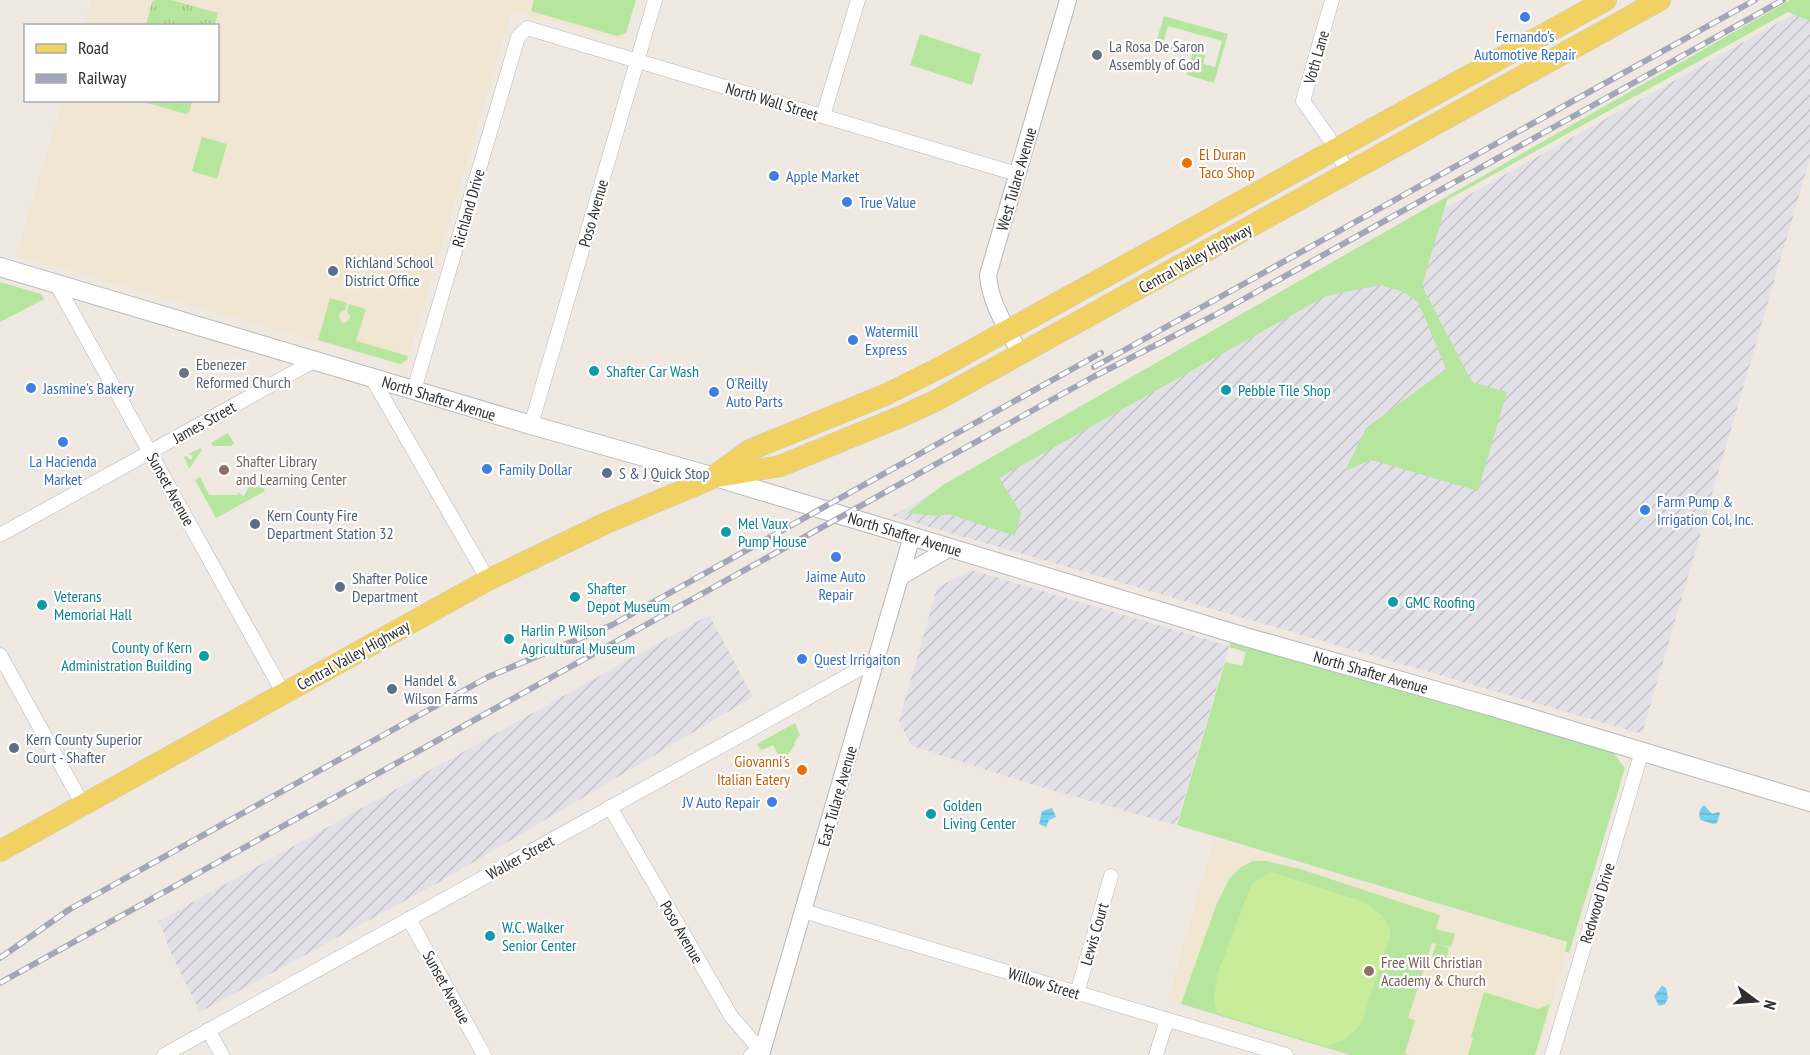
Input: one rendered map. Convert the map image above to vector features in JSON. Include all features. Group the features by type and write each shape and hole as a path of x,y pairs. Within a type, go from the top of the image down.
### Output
{"main road":[{"name":"Central Valley Highway","path":"714,477 750,450 887,394 947,364 1606,0"},
{"name":"Central Valley Highway","path":"0,851 488,580 606,522 714,477 780,466 791,462 935,401 1660,0"},
{"name":"North Shafter Avenue","path":"0,267 1810,802"}],"street":[{"name":"Poso Avenue","path":"531,425 655,0"},
{"path":"823,116 858,0"},
{"name":"West Tulare Avenue","path":"1021,355 991,294 988,275 1068,0"},
{"name":"Voth Lane","path":"1332,0 1303,101 1336,149 1348,173"},
{"name":"North Wall Street","path":"527,28 1017,174"},
{"name":"Richland Drive","path":"414,390 518,37 527,28"},
{"name":"Sunset Avenue","path":"57,285 284,694"},
{"name":"James Street","path":"0,535 314,361"},
{"path":"372,378 488,580"},
{"name":"East Tulare Avenue","path":"758,1054 803,911 912,536"},
{"path":"900,577 950,548"},
{"path":"0,655 83,805"},
{"name":"Walker Street","path":"164,1055 876,660"},
{"name":"Redwood Drive","path":"1552,1055 1642,751"},
{"name":"Poso Avenue","path":"610,807 730,1016 758,1054"},
{"name":"Lewis Court","path":"1077,993 1111,876"},
{"name":"Willow Street","path":"803,911 1286,1055"},
{"name":"Sunset Avenue","path":"409,919 484,1055"},
{"path":"1156,1055 1167,1020"},
{"path":"208,1030 222,1055"}],"shaded area":[{"path":"91,0 635,0 623,40 512,11 406,366 16,256 62,102 219,102 219,24 84,24"},
{"path":"1810,5 1810,158 1642,734 892,516"},
{"path":"971,570 1229,646 1176,825 1037,786 912,746 899,721 937,588"},
{"path":"709,615 753,697 445,879 200,1012 170,951 159,921"},
{"name":"Free Will Christian Academy & Church","path":"1214,839 1569,944 1537,1055 1351,1055 1168,999"}],"green space":[{"path":"171,0 218,13 215,24 146,24 152,2"},
{"path":"534,0 636,0 626,33 617,36 531,11"},
{"path":"1790,0 1810,0 1810,21 1788,12 1447,200 1423,288 1472,382 1507,392 1478,491 1375,461 1368,461 1345,471 1366,428 1446,369 1418,302 1403,292 1381,285 1326,296 999,478 1021,513 1015,536 949,514 940,516 907,513 943,485"},
{"path":"1164,16 1228,34 1214,83 1187,75 1193,51 1205,55 1203,64 1215,67 1222,41 1168,26 1163,44 1189,51 1188,55 1155,46"},
{"path":"920,34 981,54 972,85 910,65"},
{"path":"144,102 192,102 190,111 186,114"},
{"path":"202,137 227,144 217,179 192,171"},
{"path":"0,282 41,294 44,299 0,322"},
{"path":"330,298 347,303 339,317 343,324 349,320 350,316 347,312 349,304 366,309 356,341 408,356 407,360 400,364 318,340"},
{"path":"228,433 234,443 231,446 213,446 211,443"},
{"path":"201,448 202,450 189,469 184,457 191,460 193,456 188,454"},
{"path":"200,477 209,495 237,495 239,493 244,496 249,486 262,486 265,491 216,518 195,480"},
{"path":"1232,640 1611,750 1625,768 1569,953 1565,951 1567,942 1177,825 1225,662 1242,666 1246,652 1229,647"},
{"path":"795,723 800,735 783,760 773,745 760,749 757,744"},
{"name":"Free Will Christian Academy & Church","path":"1253,861 1266,861 1300,869 1440,915 1436,929 1455,934 1451,947 1432,943 1408,1018 1415,1020 1405,1053 1409,1055 1350,1055 1181,1004 1217,903 1230,878 1241,867"},
{"path":"1271,872 1364,902 1384,917 1391,932 1361,1025 1342,1041 1325,1046 1217,1013 1214,1003 1217,975 1252,883"},
{"path":"1436,944 1449,948 1446,961 1432,958"},
{"path":"1484,992 1538,1009 1550,1004 1535,1055 1468,1055"}],"water":[{"path":"1703,806 1712,814 1720,813 1717,823 1701,820 1699,813"},
{"path":"1052,808 1056,817 1049,820 1046,827 1039,824 1042,811"},
{"path":"1662,986 1666,988 1668,998 1665,1004 1659,1006 1654,996"}],"railway":[{"path":"1094,367 1755,0"},
{"path":"0,983 1093,377 1215,315 1783,0"},
{"path":"0,958 70,909 488,677 612,625 1101,353"}],"place":[{"name":"Fernando's Automotive Repair","path":"1525,17"},
{"name":"La Rosa De Saron Assembly of God","path":"1097,55"},
{"name":"El Duran Taco Shop","path":"1187,163"},
{"name":"Apple Market","path":"774,176"},
{"name":"True Value","path":"847,202"},
{"name":"Richland School District Office","path":"333,271"},
{"name":"Watermill Express","path":"853,340"},
{"name":"Shafter Car Wash","path":"594,371"},
{"name":"Ebenezer Reformed Church","path":"184,373"},
{"name":"Jasmine's Bakery","path":"31,388"},
{"name":"Pebble Tile Shop","path":"1226,390"},
{"name":"O'Reilly Auto Parts","path":"714,392"},
{"name":"La Hacienda Market","path":"63,442"},
{"name":"Family Dollar","path":"487,469"},
{"name":"Shafter Library and Learning Center","path":"224,470"},
{"name":"S & J Quick Stop","path":"607,473"},
{"name":"Farm Pump & Irrigation Col, Inc.","path":"1645,510"},
{"name":"Kern County Fire Department Station 32","path":"255,524"},
{"name":"Mel Vaux Pump House","path":"726,532"},
{"name":"Jaime Auto Repair","path":"836,557"},
{"name":"Shafter Police Department","path":"340,587"},
{"name":"Shafter Depot Museum","path":"575,597"},
{"name":"GMC Roofing","path":"1393,602"},
{"name":"Veterans Memorial Hall","path":"42,605"},
{"name":"Harlin P. Wilson Agricultural Museum","path":"509,639"},
{"name":"County of Kern Administration Building","path":"204,656"},
{"name":"Quest Irrigaiton","path":"802,659"},
{"name":"Handel & Wilson Farms","path":"392,689"},
{"name":"Kern County Superior Court - Shafter","path":"14,748"},
{"name":"Giovanni's Italian Eatery","path":"802,770"},
{"name":"JV Auto Repair","path":"772,802"},
{"name":"Golden Living Center","path":"931,814"},
{"name":"W.C. Walker Senior Center","path":"490,936"},
{"name":"Free Will Christian Academy & Church","path":"1369,971"}]}
